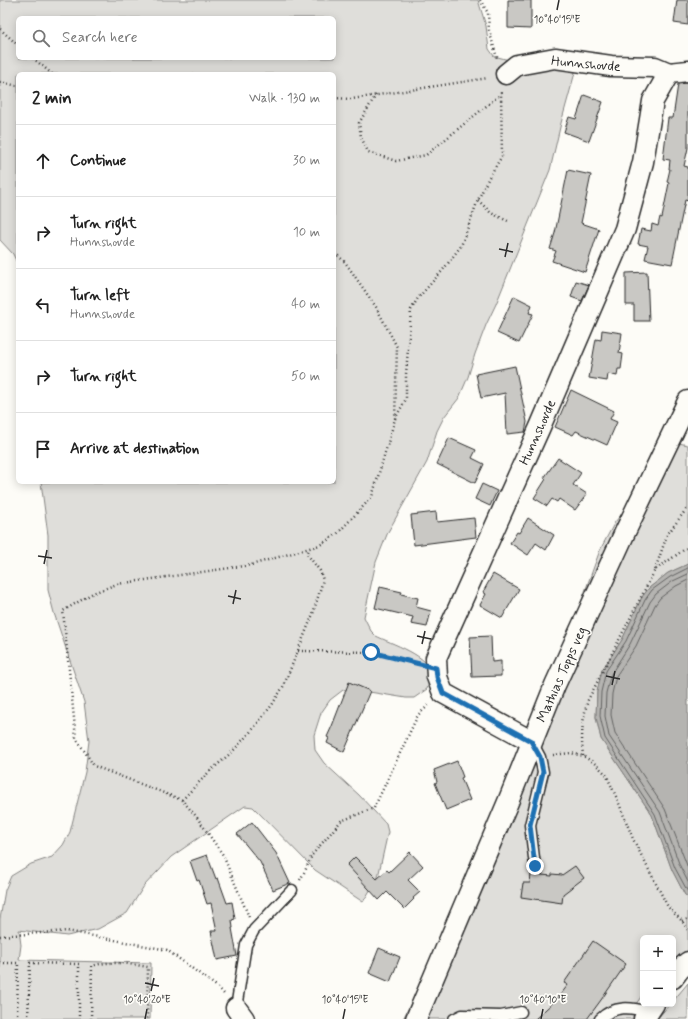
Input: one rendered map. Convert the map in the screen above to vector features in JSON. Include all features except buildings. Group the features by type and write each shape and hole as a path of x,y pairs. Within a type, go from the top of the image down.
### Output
{"street":[{"name":"Hunnshovde","path":"443,693 437,677 436,658 540,427 625,230 643,162 653,101 678,72 655,67 611,66 555,58 517,65 503,73"},
{"name":"Mathias Topps veg","path":"416,1019 508,802 536,749 555,685 688,401"},
{"path":"443,693 536,749"},
{"path":"676,974 688,962"}],"lane":[{"path":"535,866 530,825 543,772 536,749"},
{"path":"240,1014 246,945 254,930 292,890"},
{"path":"600,1019 607,1013 619,1008 638,1009 649,1012"},
{"path":"454,1019 462,1015 501,1016 521,1012"}],"path":[{"path":"254,930 223,855 196,816 182,800 94,766 76,738 63,611 93,593 118,584 251,565 320,545 338,534 372,497 395,419 406,399 406,374 411,310 418,298 443,270 460,246 478,200 489,177 502,156 501,94 503,73 498,64 489,30 488,13 480,0"},
{"path":"0,29 16,43"},
{"path":"35,60 50,72"},
{"path":"336,98 352,99 490,78 503,73"},
{"path":"0,82 16,86"},
{"path":"376,95 359,122 361,137 368,152 396,161 426,155 501,94"},
{"path":"478,200 491,213 510,222"},
{"path":"336,254 345,262 376,307 397,347 395,419"},
{"path":"583,756 582,720 588,700 655,570 668,535 688,507"},
{"path":"655,570 688,547"},
{"path":"182,800 208,773 232,752 253,729 283,687 313,614 323,580 320,571 307,554 310,548"},
{"path":"298,651 371,652 436,668"},
{"path":"292,890 305,871 312,855 341,822 374,808 418,716 443,693"},
{"path":"536,749 558,754 571,753 583,756 593,762 606,774 633,840 668,907 682,921 688,930"},
{"path":"682,921 688,919"},
{"path":"0,936 67,931 167,950 219,988 240,1014"},
{"path":"0,963 18,963 18,1019"},
{"path":"28,1019 30,963 79,964 79,1019"},
{"path":"91,1019 92,966 98,964 130,964 148,967 146,1019"}],"shaded area":[{"path":"0,0 478,0 486,26 489,49 494,56 509,60 576,69 550,170 496,304 486,325 468,377 459,398 444,417 437,431 427,462 388,532 376,562 364,617 371,631 376,636 400,646 424,661 429,667 431,674 427,689 414,698 351,689 343,690 330,700 321,713 314,735 315,750 324,763 359,795 386,824 388,832 378,877 363,902 315,870 253,807 245,806 171,857 144,886 127,913 98,929 67,936 19,930 21,945 19,960 151,963 150,1019 0,1019 0,919 5,890 11,876 31,864 52,857 63,845 70,832 85,772 89,741 84,702 54,613 48,590 48,535 41,484 336,484 336,72 16,72 16,261 13,254 0,240"},
{"path":"660,439 688,445 688,564 668,573 649,588 642,597 622,640 602,670 597,692 596,717 601,739 652,815 672,870 685,895 688,897 688,954 676,966 676,935 640,935 640,998 633,1012 636,1019 403,1019 414,997 451,910 478,854 529,722 570,633 600,550 615,522 630,504"},
{"path":"688,983 688,1019 657,1019 667,1007 676,1007 676,997"}],"water":[{"path":"688,564 688,897 685,895 672,870 652,815 601,739 596,717 597,692 602,670 622,640 642,597 649,588 668,573"}],"route":[{"path":"371,652 436,668 437,677 443,693 531,741 540,757 543,772 530,825 535,866"}]}
